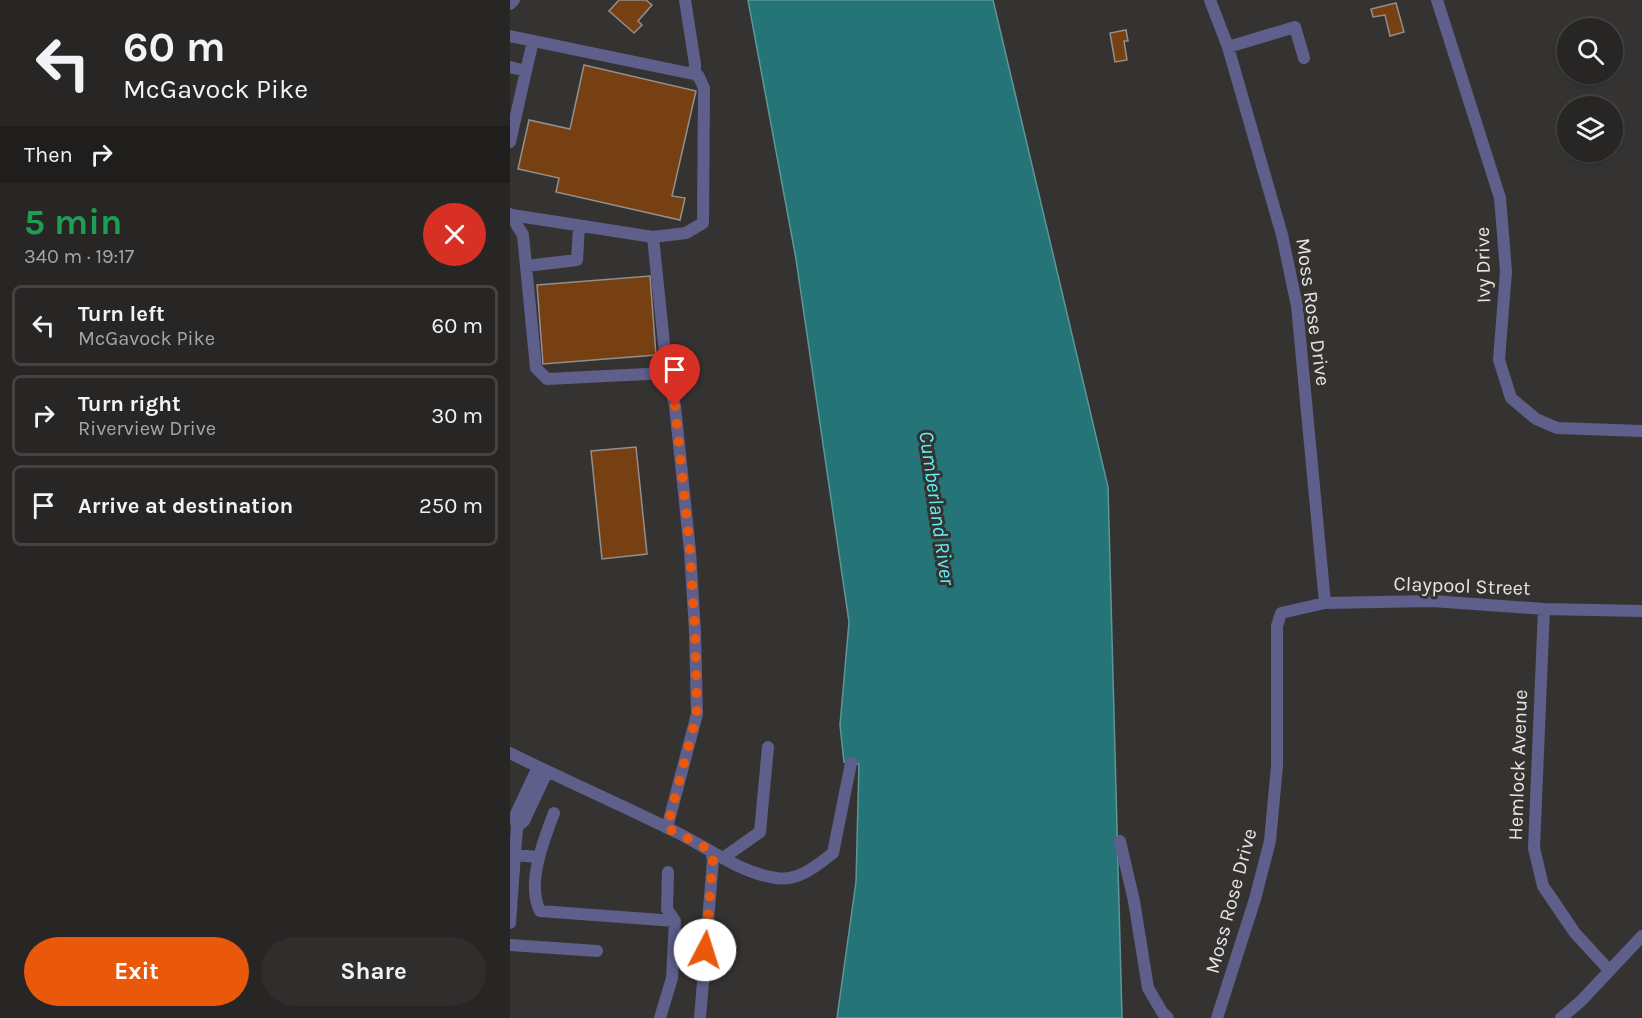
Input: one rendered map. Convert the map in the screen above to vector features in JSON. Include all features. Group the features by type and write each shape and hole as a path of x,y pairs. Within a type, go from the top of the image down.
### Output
{"street":[{"path":"510,4 514,0"},
{"path":"685,0 695,75"},
{"name":"Moss Rose Drive","path":"1210,0 1228,48 1282,235 1297,306 1325,603"},
{"name":"Ivy Drive","path":"1437,0 1500,198 1506,271 1499,360 1511,398 1536,419 1557,428 1642,431"},
{"path":"1228,48 1295,27 1304,58"},
{"path":"510,36 698,75 704,88 703,223 686,233 653,237 511,215"},
{"path":"511,137 515,101 526,71 533,41"},
{"path":"510,68 526,71"},
{"path":"511,215 523,235 536,368 547,379 667,373"},
{"path":"526,266 577,260 579,226"},
{"path":"653,237 667,373 675,406 690,551 697,714 667,828"},
{"name":"Claypool Street","path":"1281,613 1325,603 1432,601 1544,609 1642,611"},
{"name":"Hemlock Avenue","path":"1544,609 1534,848 1544,886 1575,933 1609,970"},
{"name":"Moss Rose Drive","path":"1217,1018 1255,899 1270,841 1278,766 1277,626 1281,613"},
{"path":"700,1018 713,860 717,855 760,832 768,747"},
{"path":"510,753 667,828 748,870 775,878 788,879 807,872 832,853 851,763"},
{"path":"510,923 517,827 515,816 543,769"},
{"path":"554,813 538,857 535,901 540,911 675,921"},
{"path":"1119,841 1134,900 1148,988 1168,1018"},
{"path":"515,855 538,857"},
{"path":"660,1018 672,978 675,921 667,909 668,872"},
{"path":"1562,1018 1642,936"},
{"path":"510,945 597,951"}],"water":[{"name":"Cumberland River","path":"748,0 993,0 1108,487 1122,1018 837,1018 856,882 859,764 844,762 840,725 849,622 796,259"}],"building":[{"path":"619,0 646,0 652,5 638,21 642,25 634,33 609,11"},
{"path":"1396,3 1404,32 1390,36 1385,15 1373,17 1371,9"},
{"path":"1126,30 1128,41 1124,41 1127,60 1115,62 1110,33"},
{"path":"584,65 696,91 672,196 685,198 680,220 556,192 559,178 518,169 529,120 570,129"},
{"path":"650,276 656,355 543,364 537,285"},
{"path":"636,447 647,554 602,559 591,451"}],"route":[{"path":"675,406 690,551 697,714 667,828 711,852 713,860 705,950"}]}
